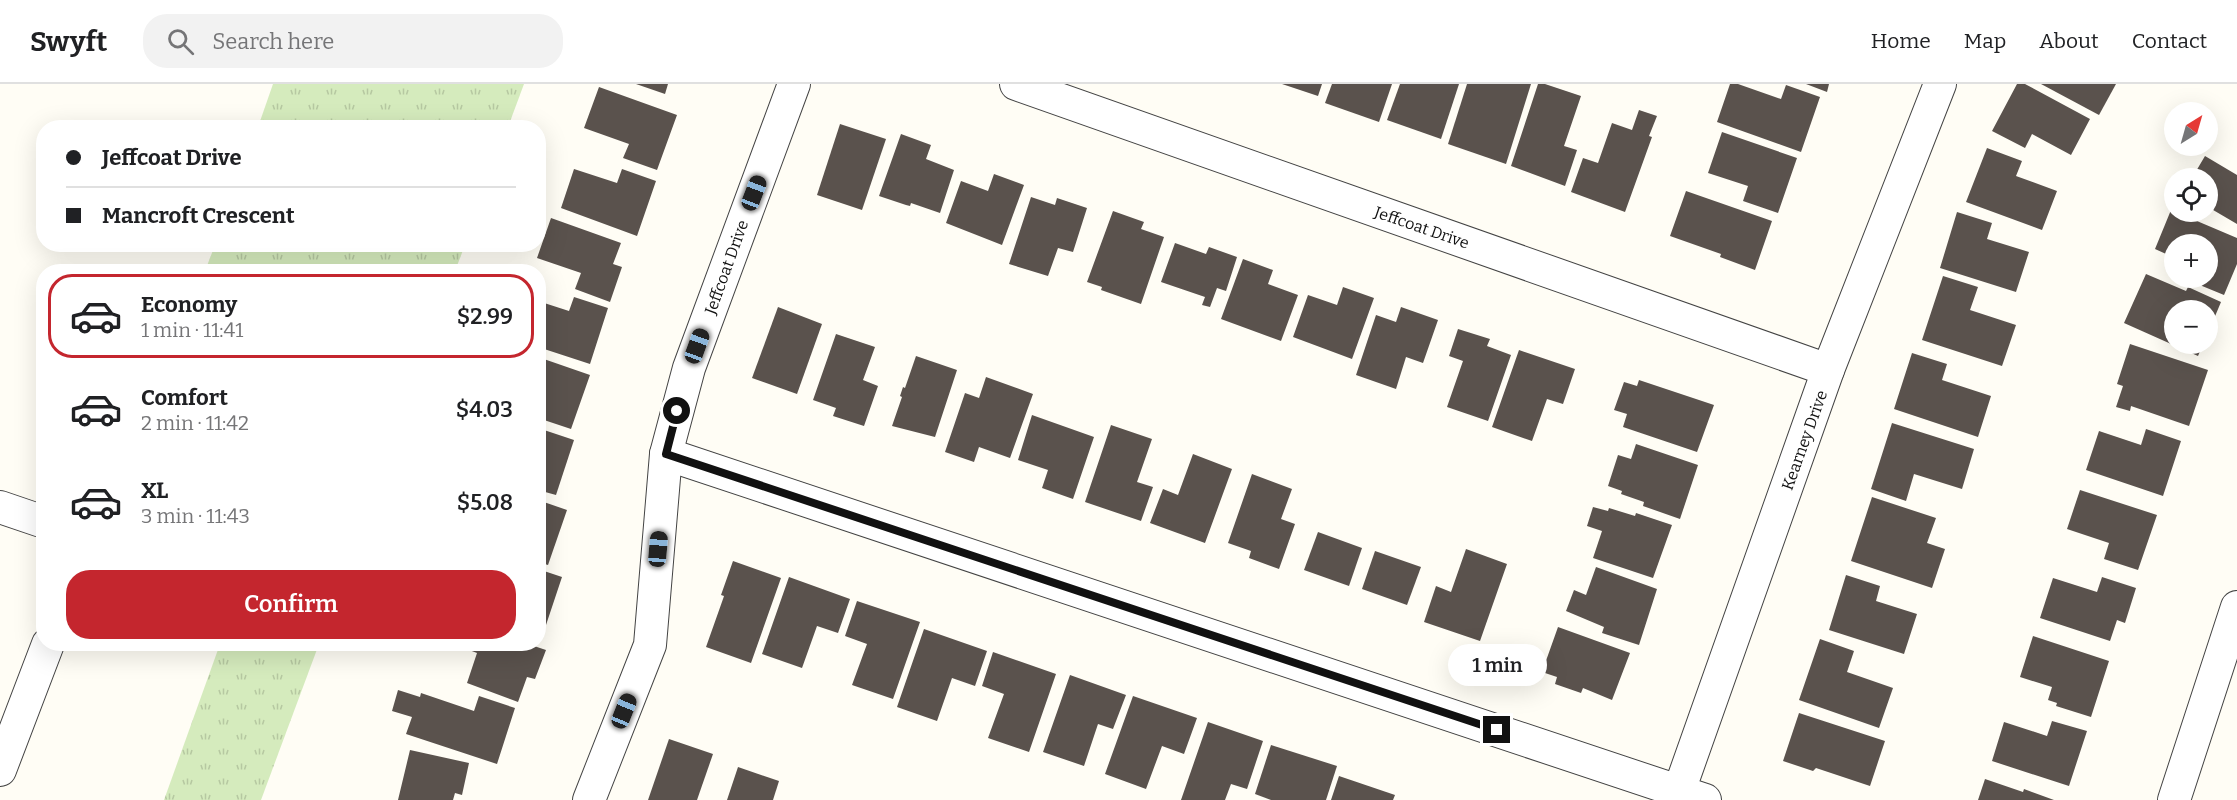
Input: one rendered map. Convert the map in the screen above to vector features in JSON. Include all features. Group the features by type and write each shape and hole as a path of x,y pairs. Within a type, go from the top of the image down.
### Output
{"street":[{"name":"Jeffcoat Drive","path":"589,800 650,645 666,454 689,368 795,84"},
{"name":"Jeffcoat Drive","path":"1016,84 1828,370"},
{"name":"Kearney Drive","path":"1688,797 1828,370 1940,84"},
{"path":"666,454 1688,797"},
{"path":"0,507 36,519"},
{"path":"2174,800 2237,607"},
{"path":"0,770 45,651"}],"green space":[{"path":"273,84 524,84 511,120 260,120"},
{"path":"212,252 462,252 458,264 208,264"},
{"path":"217,651 316,651 261,800 164,800"}],"building":[{"path":"636,84 668,84 665,94"},
{"path":"1282,84 1322,84 1318,96"},
{"path":"1332,84 1392,84 1379,122 1325,103"},
{"path":"1400,84 1459,84 1441,139 1387,120"},
{"path":"1467,84 1531,84 1506,164 1448,144"},
{"path":"1538,84 1545,84 1581,96 1564,146 1577,150 1565,186 1511,166"},
{"path":"1730,84 1738,84 1781,99 1786,85 1820,97 1801,152 1717,122"},
{"path":"1806,84 1829,84 1827,92"},
{"path":"2017,84 2025,84 2090,119 2071,155 2032,134 2025,148 1992,131"},
{"path":"2041,84 2116,84 2099,115"},
{"path":"599,87 677,115 657,170 623,158 629,144 584,128"},
{"path":"1639,110 1657,116 1649,136 1652,137 1625,212 1571,192 1583,158 1598,163 1612,123 1632,130"},
{"path":"840,124 886,139 862,210 817,195"},
{"path":"1722,132 1797,158 1778,213 1743,201 1748,186 1708,173"},
{"path":"901,134 931,145 926,159 954,170 940,213 911,203 910,206 879,196"},
{"path":"1987,148 2022,161 2016,176 2057,191 2042,230 1966,202"},
{"path":"2205,156 2237,175 2237,224 2218,213 2218,168 2198,168"},
{"path":"574,169 617,183 622,169 656,181 637,236 561,208"},
{"path":"994,174 1024,185 1002,245 946,223 961,181 988,191"},
{"path":"1686,191 1772,221 1755,270 1720,257 1721,254 1670,236"},
{"path":"1031,197 1055,205 1057,198 1087,208 1073,252 1058,248 1048,276 1009,264"},
{"path":"1113,211 1144,222 1141,229 1164,237 1141,304 1101,290 1102,287 1087,282"},
{"path":"1957,212 1992,223 1987,239 2029,252 2016,292 1940,268"},
{"path":"551,218 621,243 613,264 622,267 610,302 575,289 581,273 537,258 539,252 546,252 546,232"},
{"path":"2166,222 2199,222 2237,238 2237,264 2224,295 2207,288 2218,288 2218,234 2164,234 2164,253 2155,249"},
{"path":"1175,243 1206,254 1209,247 1237,257 1226,291 1217,288 1210,307 1202,305 1205,297 1161,282"},
{"path":"1243,259 1273,270 1268,284 1298,295 1281,341 1221,319"},
{"path":"2146,274 2164,282 2164,288 2179,288 2186,291 2190,288 2217,300 2164,300 2164,341 2124,323"},
{"path":"1943,276 1978,287 1970,310 2016,325 2002,366 1922,340"},
{"path":"1343,287 1374,298 1352,359 1293,337 1308,295 1337,305"},
{"path":"574,297 608,308 590,364 546,350 546,304 569,311"},
{"path":"778,307 822,324 797,394 752,378"},
{"path":"1401,307 1438,320 1423,363 1406,357 1396,389 1356,375 1376,315 1396,322"},
{"path":"1458,329 1490,339 1487,346 1511,355 1488,421 1447,407 1463,361 1449,356"},
{"path":"836,334 875,347 863,380 878,386 864,426 833,416 836,408 813,400"},
{"path":"2130,344 2208,370 2189,426 2131,406 2130,411 2116,407 2123,386 2117,384"},
{"path":"1519,350 1575,369 1563,404 1547,399 1532,441 1492,427"},
{"path":"1912,353 1947,364 1942,380 1991,396 1978,437 1894,409"},
{"path":"916,356 957,370 935,437 892,426 903,387 905,388"},
{"path":"546,360 590,375 571,429 546,421"},
{"path":"986,377 1033,394 1010,458 979,447 974,462 945,452 965,393 979,398"},
{"path":"1639,380 1714,405 1697,452 1623,427 1627,414 1614,410 1624,382 1637,386"},
{"path":"1032,415 1094,437 1073,499 1042,488 1048,470 1018,460"},
{"path":"1892,423 1974,449 1962,489 1914,474 1906,501 1871,489"},
{"path":"1111,425 1152,439 1137,482 1153,487 1141,521 1085,502"},
{"path":"2146,429 2181,441 2163,496 2086,470 2099,431 2141,445"},
{"path":"546,431 574,440 556,495 546,492"},
{"path":"1636,444 1698,465 1680,519 1643,506 1644,502 1621,494 1622,491 1608,486 1618,455 1631,459"},
{"path":"1193,454 1232,469 1205,543 1150,523 1163,489 1178,495"},
{"path":"1252,474 1292,489 1281,519 1295,524 1279,569 1249,558 1251,551 1228,543"},
{"path":"2080,490 2157,515 2138,570 2104,559 2109,543 2067,529"},
{"path":"1872,497 1936,518 1927,543 1945,549 1932,588 1851,561"},
{"path":"546,503 567,510 548,565 546,564"},
{"path":"1593,507 1608,511 1609,508 1635,516 1636,513 1672,525 1653,578 1593,558 1602,531 1587,526"},
{"path":"1318,532 1362,548 1349,586 1304,570"},
{"path":"1466,549 1507,564 1480,641 1424,622 1436,586 1451,592"},
{"path":"1375,551 1421,567 1407,605 1362,589"},
{"path":"733,561 781,578 751,663 706,647 724,596 721,595"},
{"path":"1596,567 1657,589 1639,645 1602,633 1604,627 1566,611 1574,590 1586,595"},
{"path":"546,572 562,577 546,625"},
{"path":"1846,575 1880,586 1876,601 1917,614 1904,654 1829,630"},
{"path":"789,577 850,599 838,633 817,626 802,668 762,654"},
{"path":"2102,577 2136,588 2125,623 2117,620 2110,641 2040,618 2053,578 2097,592"},
{"path":"857,601 920,622 893,699 852,685 867,644 845,636"},
{"path":"1558,627 1630,653 1612,700 1583,688 1581,693 1555,684 1557,677 1542,672"},
{"path":"924,629 987,651 975,686 952,678 937,721 897,707"},
{"path":"2033,636 2109,661 2091,717 2056,706 2057,703 2048,700 2052,687 2020,677"},
{"path":"1820,639 1854,651 1847,672 1893,688 1879,728 1799,700"},
{"path":"472,651 546,651 535,679 527,677 518,702 467,683 477,653"},
{"path":"993,652 1056,674 1029,752 988,738 1004,694 982,686"},
{"path":"1070,675 1126,695 1113,729 1098,724 1084,766 1043,752"},
{"path":"398,690 420,697 421,693 474,711 479,696 515,708 497,764 406,734 412,717 392,711"},
{"path":"1133,696 1197,718 1184,754 1162,746 1146,789 1105,774"},
{"path":"1799,713 1885,741 1870,786 1816,768 1813,771 1783,761"},
{"path":"2052,721 2087,731 2069,786 1992,761 2004,722 2047,736"},
{"path":"1208,722 1263,741 1247,789 1231,784 1225,800 1181,800"},
{"path":"669,739 713,754 697,800 648,800"},
{"path":"1271,745 1337,766 1326,800 1271,800 1255,794"},
{"path":"410,750 469,763 462,795 455,793 453,800 398,800"},
{"path":"738,767 779,781 773,800 727,800"},
{"path":"1339,776 1395,795 1393,800 1331,800"},
{"path":"1985,779 2023,792 2024,789 2054,800 1978,800"}],"route":[{"path":"677,411 666,454 1497,730"}]}
